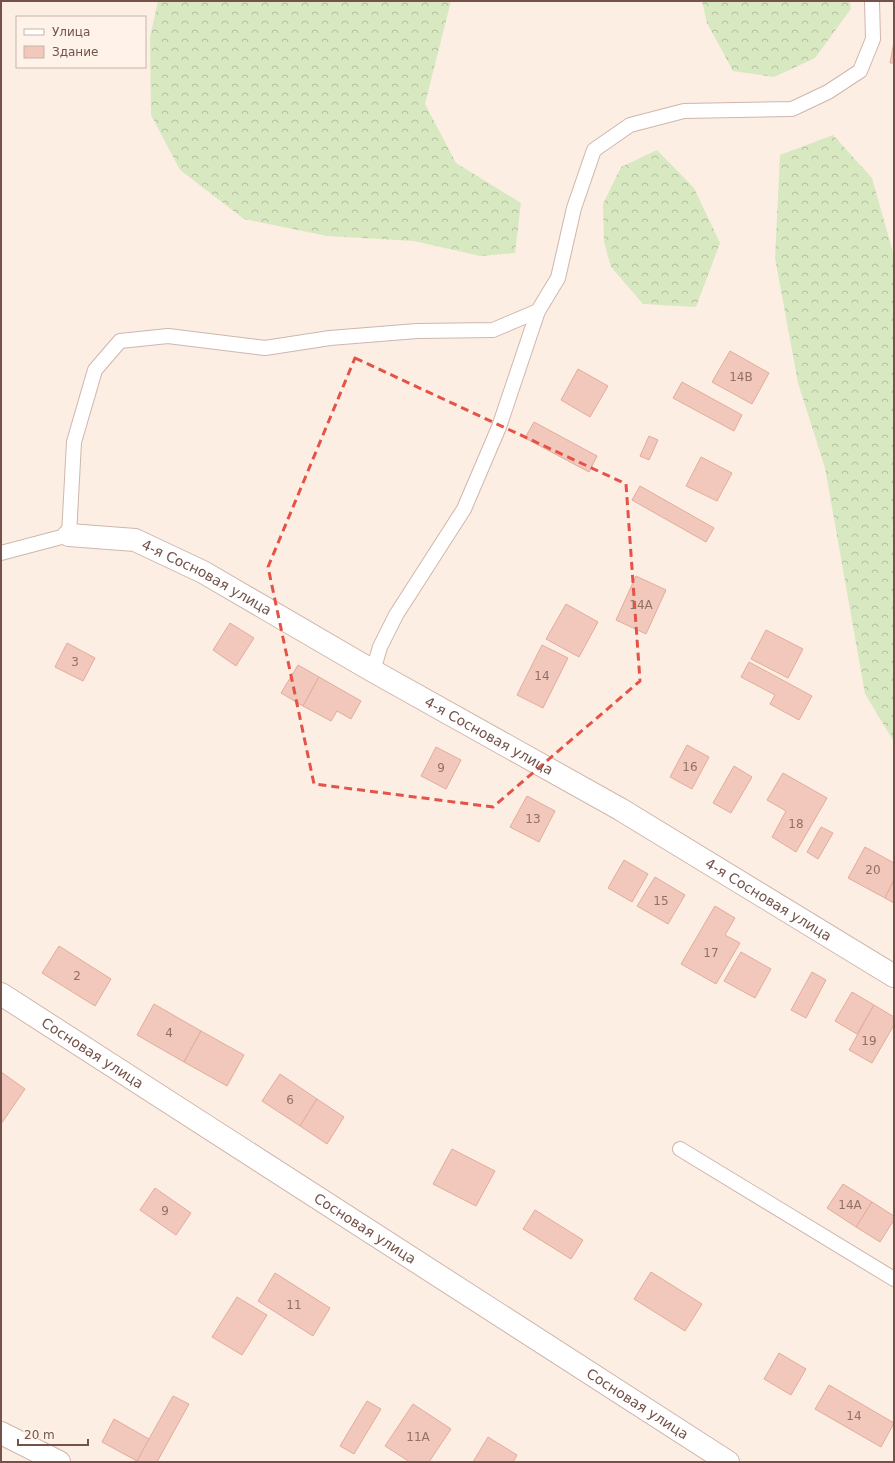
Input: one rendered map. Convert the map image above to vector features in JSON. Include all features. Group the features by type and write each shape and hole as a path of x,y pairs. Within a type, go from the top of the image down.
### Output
{"street":[{"name":"4-я Сосновая улица","path":"69,535 135,540 203,572 374,671 620,809 894,976"},
{"name":"Сосновая улица","path":"1,994 728,1462"},
{"path":"1,1433 59,1462"}],"lane":[{"path":"374,671 380,647 396,615 464,509 499,427 538,311 558,278 574,208 594,150 630,125 684,111 792,109 828,92 860,71 873,39 872,1"},
{"path":"1,552 69,535 74,442 95,370 120,341 168,336 265,348 330,338 417,332 493,330 538,311"},
{"path":"680,1149 894,1280"}],"highlighted area":[{"path":"355,358 626,484 640,681 493,807 314,784 268,567"}],"green space":[{"path":"158,1 451,1 425,104 456,163 521,203 515,253 480,256 414,241 327,236 244,219 180,170 151,115 150,37"},
{"path":"702,1 850,1 851,9 815,58 774,77 733,71 707,23"},
{"path":"833,135 872,178 894,256 894,742 865,694 825,468 798,383 775,258 780,155"},
{"path":"657,150 694,188 720,243 696,307 643,304 611,267 604,242 603,204 621,167"}],"building":[{"path":"894,42 894,63 890,63"},
{"path":"730,351 769,373 752,404 712,382"},
{"path":"578,369 608,386 590,417 561,400"},
{"path":"682,382 742,415 734,431 673,398"},
{"path":"534,422 597,456 589,472 525,438"},
{"path":"649,436 658,440 649,460 640,456"},
{"path":"701,457 732,473 717,501 686,486"},
{"path":"640,486 714,528 706,542 632,500"},
{"path":"636,576 666,590 646,634 616,620"},
{"path":"566,604 598,622 579,657 546,639"},
{"path":"230,623 254,638 236,666 213,650"},
{"path":"766,630 803,649 788,678 751,659"},
{"path":"67,643 95,658 83,681 55,667"},
{"path":"542,645 568,658 543,708 517,695"},
{"path":"749,662 812,696 799,720 770,704 775,695 741,677"},
{"path":"298,665 319,677 303,706 281,693"},
{"path":"319,677 361,701 351,719 337,711 331,721 303,706"},
{"path":"687,745 709,757 692,789 670,777"},
{"path":"436,747 461,760 446,789 421,776"},
{"path":"734,766 752,777 731,813 713,803"},
{"path":"783,773 827,798 796,852 772,837 786,811 767,800"},
{"path":"527,796 555,811 539,842 510,827"},
{"path":"821,827 833,833 818,859 807,852"},
{"path":"865,847 894,863 894,880 885,898 848,878"},
{"path":"624,860 648,874 632,902 608,888"},
{"path":"655,877 685,895 668,924 637,906"},
{"path":"894,880 894,903 885,898"},
{"path":"715,906 735,918 725,935 740,943 716,984 681,964"},
{"path":"59,946 111,979 95,1006 42,973"},
{"path":"741,952 771,969 755,998 724,981"},
{"path":"812,972 826,980 806,1018 791,1010"},
{"path":"852,992 874,1005 857,1034 835,1021"},
{"path":"154,1004 201,1031 184,1062 137,1035"},
{"path":"874,1005 894,1017 894,1025 872,1063 849,1050"},
{"path":"201,1031 244,1055 227,1086 184,1062"},
{"path":"1,1072 25,1089 1,1124"},
{"path":"280,1074 317,1099 300,1126 262,1101"},
{"path":"317,1099 344,1117 327,1144 300,1126"},
{"path":"452,1149 495,1171 476,1206 433,1184"},
{"path":"843,1184 872,1202 856,1227 827,1208"},
{"path":"155,1188 191,1213 176,1235 140,1210"},
{"path":"872,1202 894,1216 894,1220 880,1242 856,1227"},
{"path":"535,1210 583,1240 571,1259 523,1229"},
{"path":"651,1272 702,1304 685,1331 634,1299"},
{"path":"275,1273 330,1308 313,1336 258,1301"},
{"path":"237,1297 267,1315 242,1355 212,1337"},
{"path":"779,1353 806,1369 791,1395 764,1379"},
{"path":"829,1385 894,1423 881,1447 815,1409"},
{"path":"173,1396 189,1404 157,1462 136,1462"},
{"path":"367,1401 381,1409 354,1454 340,1446"},
{"path":"413,1404 451,1429 429,1462 410,1462 385,1446"},
{"path":"114,1419 149,1439 137,1461 102,1442"},
{"path":"488,1437 517,1455 513,1462 473,1462"}]}
